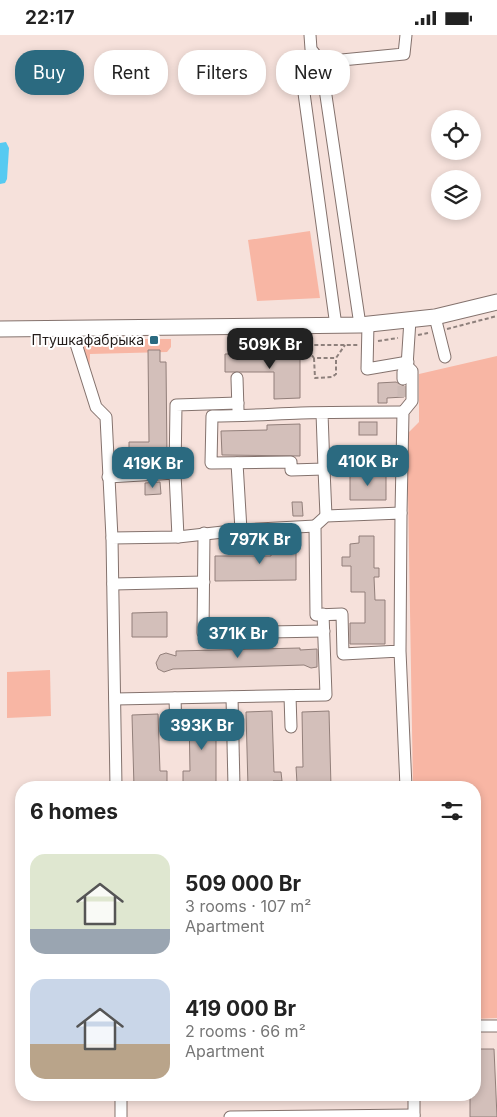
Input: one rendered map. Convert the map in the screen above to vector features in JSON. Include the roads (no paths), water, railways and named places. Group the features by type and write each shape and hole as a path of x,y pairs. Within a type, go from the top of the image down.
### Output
{"main road":[{"path":"0,329 364,325 436,317 497,302"}],"street":[{"path":"310,35 312,50"},
{"path":"350,59 404,53 406,35"},
{"path":"304,95 336,326"},
{"path":"326,95 364,325 367,369 408,364"},
{"path":"436,317 445,357"},
{"path":"403,379 403,372 408,364 410,320"},
{"path":"71,328 96,407 106,417 112,538 116,781"},
{"path":"324,469 291,470 291,462 211,463 212,416 322,413 404,405 412,401 412,371 408,364"},
{"path":"237,378 238,416"},
{"path":"178,537 175,473 176,405 238,403"},
{"path":"404,405 400,651 406,781"},
{"path":"322,413 326,516"},
{"path":"237,463 241,530"},
{"path":"108,477 175,473"},
{"path":"112,538 178,537 241,530 315,526 326,516 401,513"},
{"path":"315,526 316,615 342,614 343,654 400,651"},
{"path":"204,533 203,633 324,631"},
{"path":"113,584 204,582"},
{"path":"115,699 326,695 323,614"},
{"path":"290,696 291,727"},
{"path":"232,697 234,781"},
{"path":"175,698 176,732"},
{"path":"481,1026 497,1026"},
{"path":"120,1101 121,1117"},
{"path":"230,1117 414,1116 414,1101"}],"water":[{"path":"6,142 9,148 7,179 5,183 0,184 0,143"}],"tunnel":[{"path":"403,379 403,397"}],"place":[{"name":"Птушкафабрыка","path":"154,340"}]}
